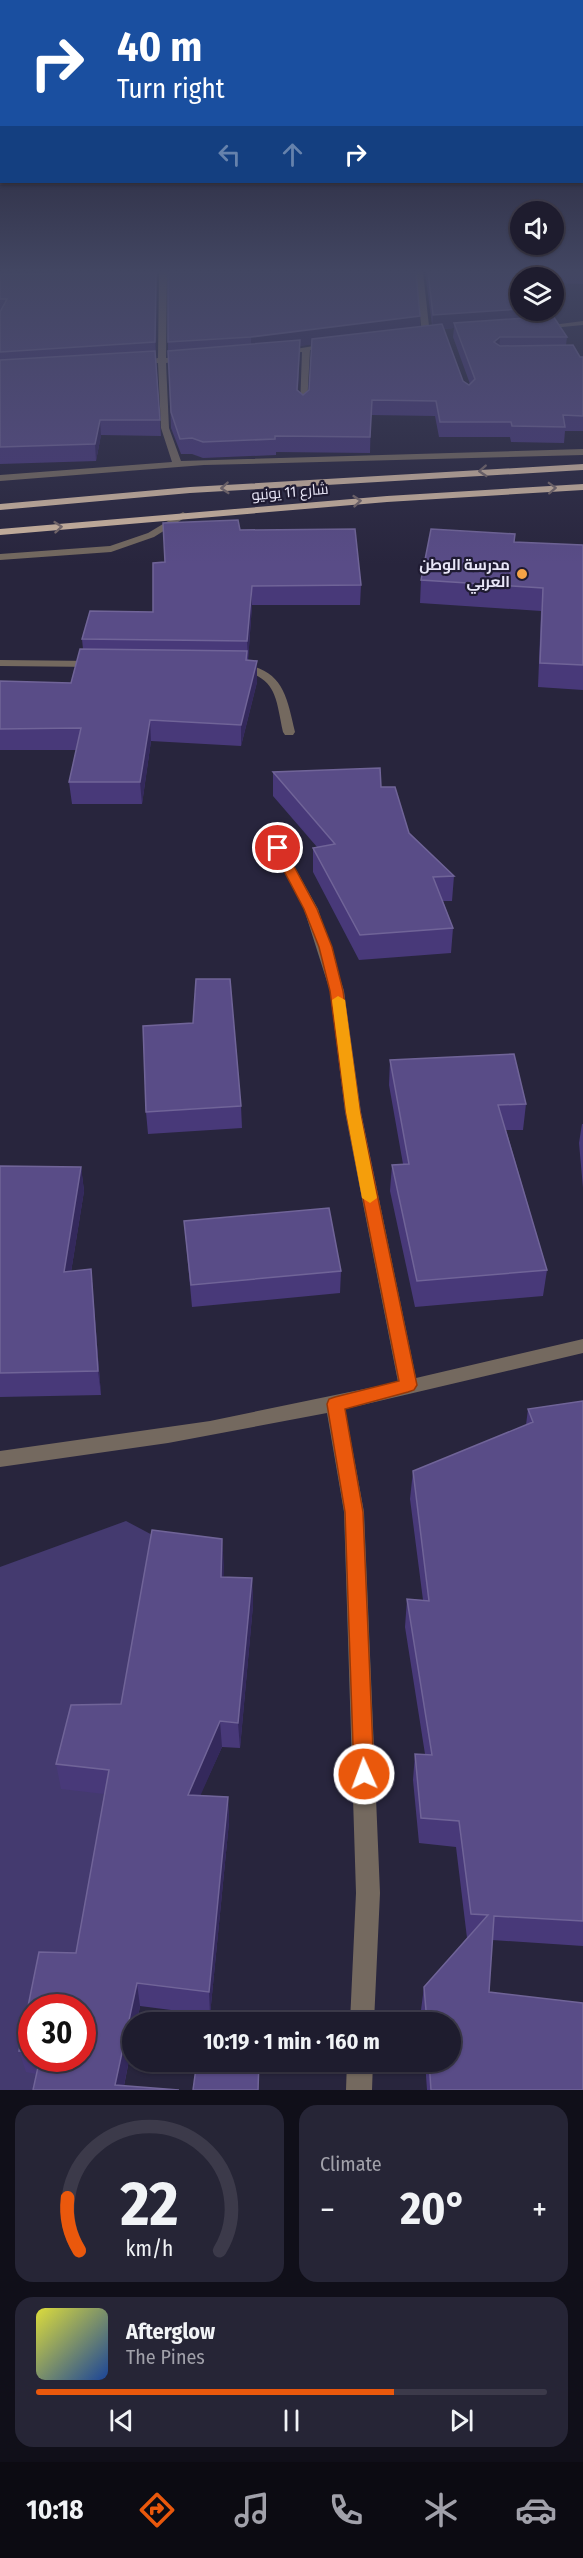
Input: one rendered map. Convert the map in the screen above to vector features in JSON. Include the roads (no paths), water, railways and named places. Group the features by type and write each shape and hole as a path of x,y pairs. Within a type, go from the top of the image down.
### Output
{"highway":[{"name":"شارع 11 يونيو","path":"0,507 190,490 583,466"},
{"name":"شارع 11 يونيو","path":"0,532 387,499 583,487"}],"street":[{"path":"162,370 165,428 178,465"},
{"path":"303,405 305,370"},
{"path":"0,478 204,462 583,452"},
{"path":"0,557 111,549 151,535 183,515"},
{"path":"0,663 104,664"},
{"path":"231,666 253,667 269,675 280,696 289,732"},
{"path":"278,848 311,909 325,947 337,991 353,1112 408,1385"},
{"path":"0,1459 136,1442 335,1404 408,1385 583,1346"},
{"path":"335,1404 354,1512 368,1893 362,2012"},
{"path":"359,2090 360,2072"}],"place":[{"name":"مدرسة الوطن العربي","path":"522,574"}]}
